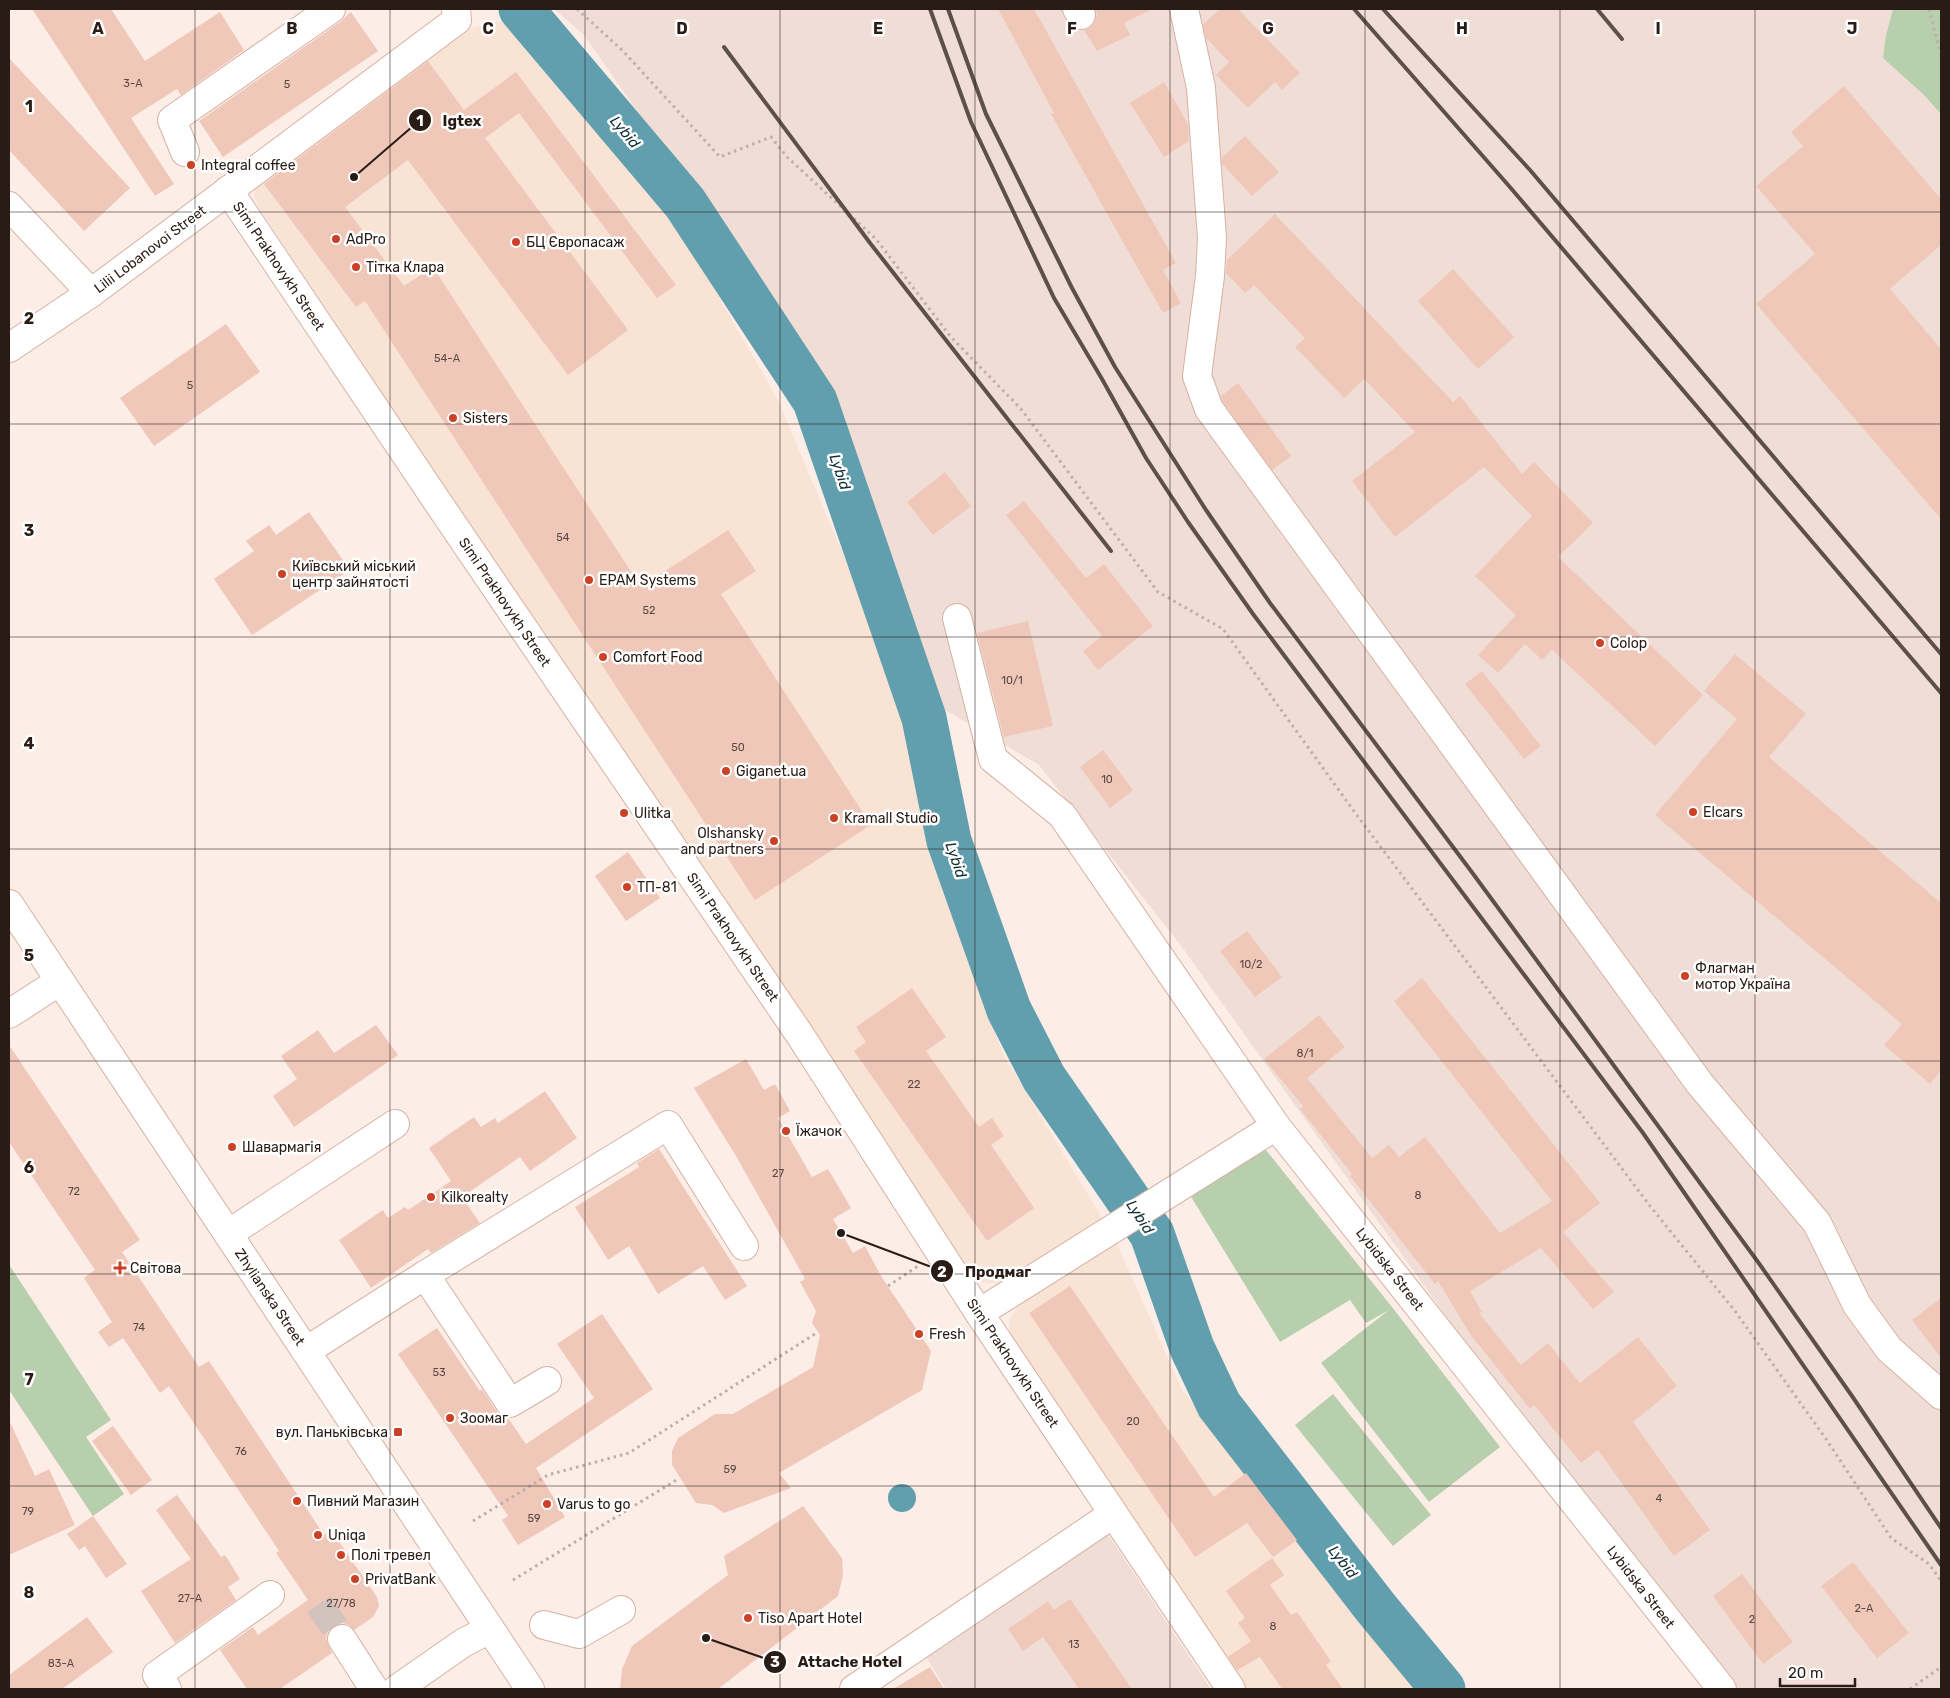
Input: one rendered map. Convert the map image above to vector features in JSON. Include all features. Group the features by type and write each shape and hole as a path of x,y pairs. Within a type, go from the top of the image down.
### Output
{"street":[{"path":"185,152 172,120 331,9"},
{"path":"1184,9 1201,88 1212,238 1210,276 1196,376 1209,409 1700,1084 1817,1224 1857,1305 1889,1349 1941,1395"},
{"name":"Lilii Lobanovoi Street","path":"9,348 91,293 457,14"},
{"name":"Simi Prakhovykh Street","path":"228,190 456,530 800,1035 978,1313 1231,1689"},
{"path":"9,206 91,293"},
{"name":"Lybidska Street","path":"957,618 993,759 1062,815 1276,1126 1722,1689"},
{"name":"Zhylianska Street","path":"9,904 530,1689"},
{"path":"9,1014 60,981"},
{"path":"228,1234 395,1124"},
{"path":"306,1351 668,1125 744,1246"},
{"path":"978,1313 1276,1126"},
{"path":"425,1275 510,1403 547,1381"},
{"path":"854,1689 1113,1514"},
{"path":"167,1689 157,1675 270,1595"},
{"path":"544,1625 579,1634 621,1610"},
{"path":"396,1689 463,1643 490,1629"},
{"path":"342,1639 374,1689"}],"path":[{"path":"577,9 623,51 720,157 771,137 787,157 876,239 950,336 1021,409 1158,592 1223,629 1356,814 1650,1206 1735,1311 1826,1439 1891,1538 1929,1564 1941,1581"},
{"path":"1929,9 1941,55"},
{"path":"888,1286 939,1252"},
{"path":"473,1521 548,1475 629,1453 818,1332"},
{"path":"513,1580 678,1478"},
{"path":"1910,1689 1941,1667"}],"shaded area":[{"path":"554,9 1893,9 1886,35 1923,94 1941,114 1941,1689 1738,1689 1465,1343 1182,947 1039,765 940,707 852,456 804,350 584,35"},
{"path":"508,20 670,213 777,398 907,706 928,851 1003,1054 1102,1218 1008,1279 994,1283 977,1282 966,1274 258,206 254,196 255,188 259,182 463,30"},
{"path":"1114,1237 1182,1390 1426,1689 1244,1689 1010,1335 1009,1321 1017,1307 1065,1270"},
{"path":"1105,1530 1211,1689 946,1689 923,1652"}],"green space":[{"path":"1893,9 1941,9 1941,114 1923,94 1883,58 1886,35"},
{"path":"1266,1150 1392,1307 1500,1447 1429,1502 1321,1363 1389,1310 1366,1323 1350,1300 1280,1342 1190,1195"},
{"path":"10,1266 111,1420 86,1437 124,1494 93,1516 9,1390"},
{"path":"1333,1394 1431,1515 1393,1546 1295,1425"}],"water":[{"path":"902,1484 912,1488 916,1498 912,1508 902,1512 892,1508 888,1498 892,1488"}],"building":[{"path":"32,9 111,9 145,61 220,12 244,50 181,95 177,89 131,118 174,184 155,196"},
{"path":"998,9 1034,9 1176,263 1163,270 1181,303 1163,313 1051,114 1054,113"},
{"path":"1095,9 1152,9 1124,23 1130,35 1097,51 1084,30 1090,28 1095,22 1097,14"},
{"path":"1220,9 1238,9 1300,73 1282,90 1275,82 1248,108 1216,75 1229,62 1206,38 1203,24"},
{"path":"351,12 378,51 223,157 199,121 340,22"},
{"path":"9,58 130,188 84,231 9,150"},
{"path":"428,61 464,110 516,72 676,285 657,298 519,113 485,138 628,330 568,375 408,160 345,207 404,286 433,267 641,587 728,530 756,571 721,594 871,825 755,900 365,301 356,307 264,184"},
{"path":"1164,82 1188,124 1189,141 1164,157 1130,103"},
{"path":"1844,86 1941,199 1941,245 1890,289 1941,349 1941,519 1756,304 1815,254 1756,186 1803,146 1791,132"},
{"path":"1245,136 1279,172 1252,196 1222,164 1222,157"},
{"path":"1275,214 1453,402 1460,396 1522,474 1534,462 1593,523 1558,557 1703,695 1655,746 1552,650 1542,660 1525,644 1498,673 1478,655 1516,615 1475,576 1532,516 1484,467 1395,537 1352,481 1415,432 1364,379 1344,398 1295,347 1305,338 1254,285 1245,293 1226,273 1227,260"},
{"path":"1453,269 1514,337 1478,369 1418,301"},
{"path":"226,324 260,372 154,446 120,398"},
{"path":"1238,383 1291,456 1272,470 1223,402 1221,396"},
{"path":"945,472 971,506 933,535 907,502"},
{"path":"1024,501 1086,578 1104,564 1153,626 1098,670 1083,651 1102,636 1006,515"},
{"name":"Київський міський центр зайнятості","path":"309,512 350,570 252,635 214,579 254,551 246,541 269,525 276,535"},
{"path":"1028,621 1053,726 1004,737 977,633"},
{"path":"1735,654 1806,714 1769,757 1941,903 1941,1071 1930,1084 1884,1045 1902,1024 1655,815 1737,719 1704,691"},
{"path":"1482,671 1541,746 1524,759 1465,684"},
{"path":"1103,750 1133,790 1110,808 1080,767"},
{"name":"ТП-81","path":"628,852 660,898 626,921 595,876"},
{"path":"1247,931 1282,977 1255,997 1220,951"},
{"path":"1422,978 1600,1203 1563,1232 1614,1292 1593,1309 1541,1248 1470,1291 1482,1312 1479,1313 1521,1365 1548,1343 1580,1383 1638,1337 1677,1386 1633,1422 1710,1530 1674,1556 1598,1450 1581,1463 1534,1405 1530,1409 1470,1334 1438,1281 1435,1284 1350,1176 1352,1174 1300,1109 1303,1106 1264,1059 1319,1015 1345,1047 1307,1078 1372,1158 1389,1145 1399,1157 1425,1137 1500,1233 1552,1201 1394,1001"},
{"path":"912,988 946,1037 926,1051 979,1127 992,1118 1004,1136 991,1145 1034,1208 987,1241 854,1051 866,1042 856,1027"},
{"path":"376,1025 398,1055 294,1127 273,1096 297,1079 281,1056 318,1030 334,1053"},
{"path":"9,1045 140,1240 122,1252 199,1367 209,1361 324,1535 331,1530 377,1597 379,1606 373,1617 354,1630 349,1625 342,1623 333,1626 328,1631 326,1639 332,1653 280,1689 247,1689 220,1650 253,1627 258,1635 308,1600 276,1553 279,1551 169,1386 160,1393 123,1338 109,1347 98,1332 112,1322 84,1278 95,1270 9,1142"},
{"path":"746,1059 764,1090 775,1084 790,1111 778,1118 812,1177 828,1169 851,1208 833,1219 853,1253 865,1246 881,1276 931,1351 922,1390 779,1473 791,1488 724,1513 712,1505 696,1503 672,1465 672,1451 678,1438 715,1414 733,1414 813,1367 820,1335 812,1323 816,1311 800,1282 805,1279 736,1156 694,1088"},
{"path":"545,1091 577,1138 530,1171 520,1157 462,1197 480,1223 431,1253 428,1249 371,1288 339,1240 383,1210 388,1218 405,1207 408,1210 451,1181 429,1148 474,1117 481,1127 495,1118 498,1123"},
{"path":"659,1149 747,1286 725,1300 703,1266 658,1294 629,1246 608,1260 575,1207 639,1167 637,1163"},
{"path":"1070,1286 1214,1497 1246,1473 1297,1540 1273,1557 1247,1523 1195,1557 1029,1313"},
{"path":"1941,1298 1941,1358 1912,1320"},
{"path":"602,1314 653,1389 536,1468 565,1517 518,1545 502,1520 508,1516 398,1354 437,1328 480,1391 482,1389 502,1417 508,1418 526,1444 594,1398 557,1344"},
{"path":"9,1420 35,1476 49,1469 75,1525 9,1555"},
{"path":"113,1426 152,1480 131,1495 92,1441"},
{"path":"177,1495 221,1557 225,1555 240,1579 228,1587 236,1600 175,1643 141,1591 191,1559 156,1510"},
{"path":"803,1506 842,1558 843,1575 838,1596 718,1689 620,1689 622,1669 632,1646 728,1575 724,1556"},
{"path":"93,1516 127,1564 106,1578 85,1546 79,1550 67,1534"},
{"path":"1272,1558 1284,1575 1270,1585 1291,1615 1297,1612 1331,1661 1326,1665 1343,1689 1282,1689 1260,1657 1237,1670 1228,1657 1251,1641 1238,1623 1245,1618 1226,1591"},
{"path":"1853,1562 1909,1633 1877,1658 1821,1586"},
{"path":"1742,1574 1793,1642 1763,1664 1713,1596"},
{"path":"1070,1599 1132,1689 1079,1689 1043,1637 1023,1651 1008,1629 1048,1601 1054,1610"},
{"path":"87,1617 113,1652 62,1689 9,1689 9,1675"},
{"path":"930,1667 944,1689 893,1689"}],"waterway":[{"name":"Lybid","path":"521,9 685,203 815,401 924,718 949,841 1009,1010 1044,1078 1152,1234 1192,1348 1219,1405 1376,1608 1443,1689"}],"tunnel":[{"path":"319,1604 342,1639"}],"railway":[{"path":"930,9 971,122 1054,298 1146,458 1188,522 1253,614 1643,1133 1941,1565"},
{"path":"948,9 986,114 1072,288 1115,367 1206,510 1270,603 1471,871 1758,1262 1941,1528"},
{"path":"1354,9 1509,186 1941,693"},
{"path":"1383,9 1530,170 1941,654"},
{"path":"1597,9 1622,39"},
{"path":"724,47 870,243 1111,551"}],"place":[{"name":"Integral coffee","path":"191,165"},
{"name":"Igtex","path":"354,177"},
{"name":"AdPro","path":"336,239"},
{"name":"БЦ Європасаж","path":"516,242"},
{"name":"Тітка Клара","path":"356,267"},
{"name":"Sisters","path":"453,418"},
{"name":"Київський міський центр зайнятості","path":"282,574"},
{"name":"EPAM Systems","path":"589,580"},
{"name":"Colop","path":"1600,643"},
{"name":"Comfort Food","path":"603,657"},
{"name":"Giganet.ua","path":"726,771"},
{"name":"Elcars","path":"1693,812"},
{"name":"Ulitka","path":"624,813"},
{"name":"Kramall Studio","path":"834,818"},
{"name":"Olshansky and partners","path":"774,841"},
{"name":"ТП-81","path":"627,887"},
{"name":"Флагман мотор Україна","path":"1685,976"},
{"name":"Їжачок","path":"786,1131"},
{"name":"Шавармагія","path":"232,1147"},
{"name":"Kilkorealty","path":"431,1197"},
{"name":"Продмаг","path":"841,1233"},
{"name":"Світова","path":"120,1268"},
{"name":"Fresh","path":"919,1334"},
{"name":"Зоомаг","path":"450,1418"},
{"name":"вул. Паньківська","path":"398,1432"},
{"name":"Пивний Магазин","path":"297,1501"},
{"name":"Varus to go","path":"547,1504"},
{"name":"Uniqa","path":"318,1535"},
{"name":"Полі тревел","path":"341,1555"},
{"name":"PrivatBank","path":"355,1579"},
{"name":"Tiso Apart Hotel","path":"748,1618"},
{"name":"Attache Hotel","path":"706,1638"}]}
